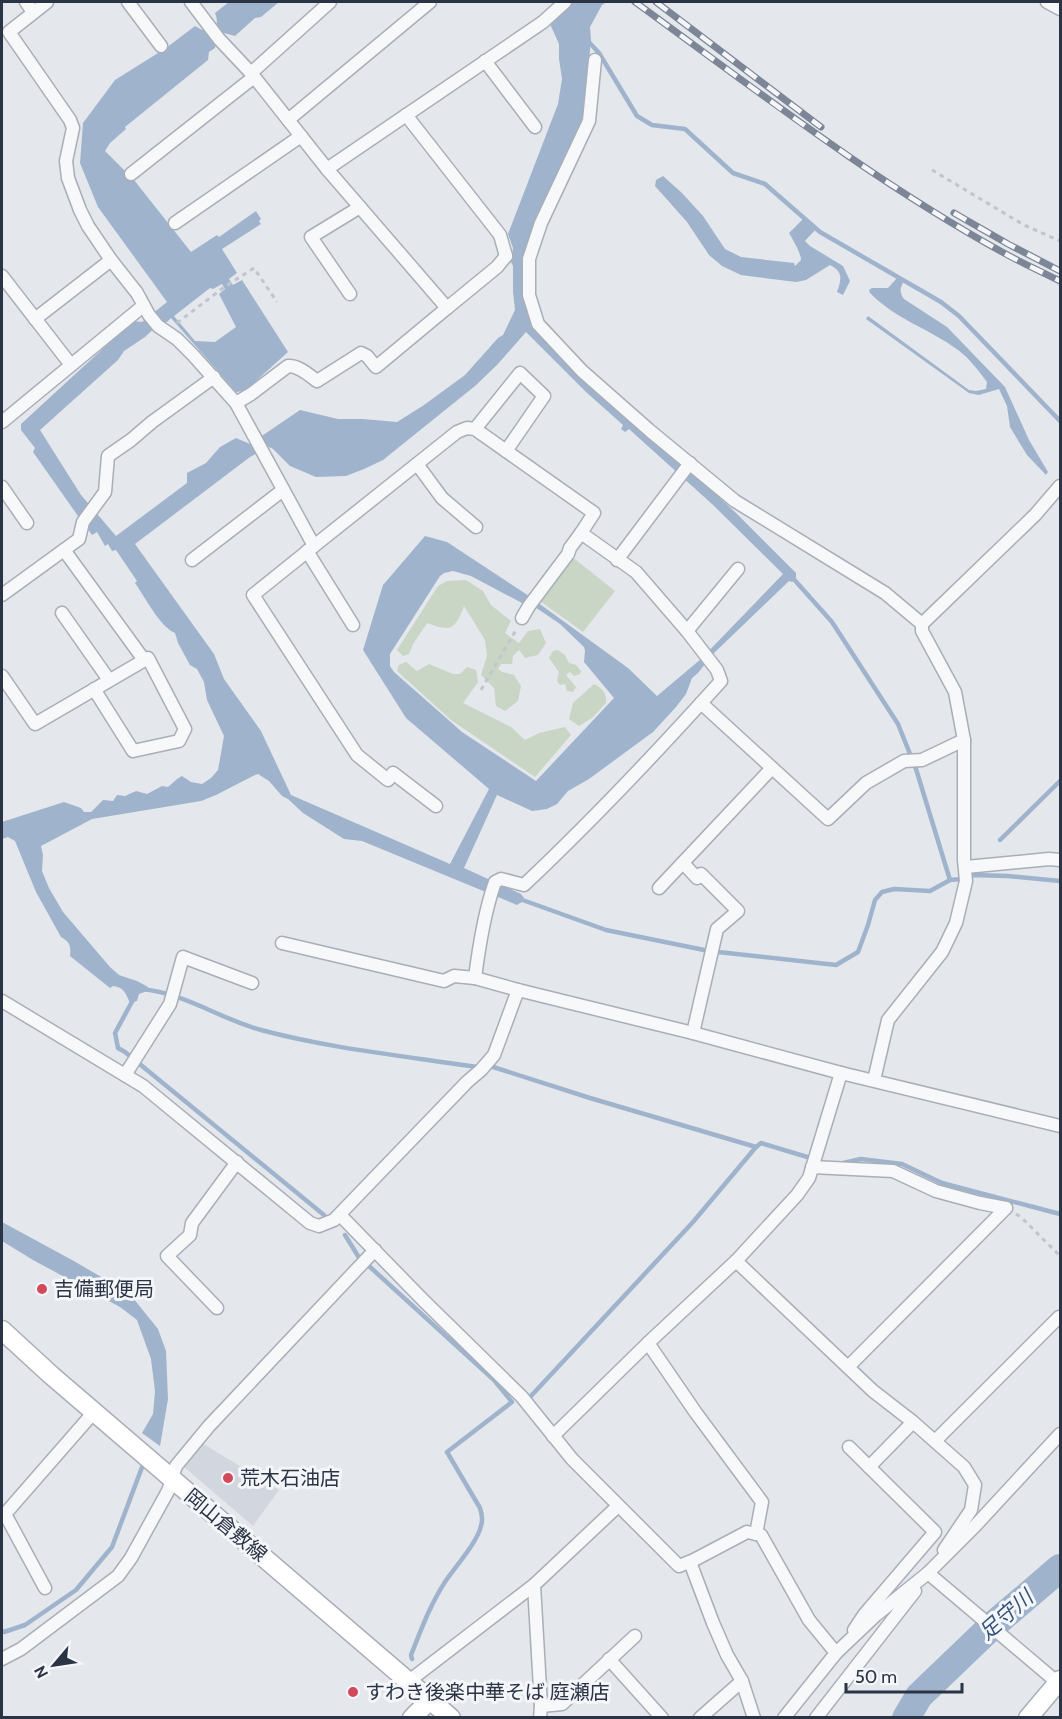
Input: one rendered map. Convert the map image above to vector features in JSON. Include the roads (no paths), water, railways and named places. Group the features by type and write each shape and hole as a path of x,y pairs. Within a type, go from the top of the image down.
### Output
{"main road":[{"name":"岡山倉敷線","path":"2,1330 51,1375 451,1718"},
{"path":"1028,1718 1057,1680"},
{"path":"412,1718 430,1700"}],"street":[{"path":"26,2 33,12"},
{"path":"47,2 9,32 70,120 73,128 66,162 68,178 80,210 111,260 137,293 158,326 177,339 236,403 353,625"},
{"path":"128,2 161,46"},
{"path":"191,2 327,169 447,308"},
{"path":"130,174 252,75 330,2"},
{"path":"288,120 430,2"},
{"path":"327,169 543,21 565,2"},
{"path":"1047,2 1060,9"},
{"path":"595,60 589,121 527,258 529,295 538,324 582,371 688,465 735,501 885,593 922,624"},
{"path":"485,61 534,127"},
{"path":"406,115 500,236 506,256"},
{"path":"175,223 301,136"},
{"path":"350,294 311,237 360,207"},
{"path":"506,256 527,258"},
{"path":"236,403 288,366 297,368 317,381 361,353 367,356 376,367 497,267 506,256"},
{"path":"35,320 111,260"},
{"path":"2,276 71,365"},
{"path":"2,420 71,365 146,310"},
{"path":"475,429 520,373 544,396 506,451"},
{"path":"2,595 79,539 83,522 105,492 108,456 214,377"},
{"path":"436,806 393,773 388,780 357,755 253,595 457,432 467,428 475,429 594,513 522,618"},
{"path":"417,464 442,498 476,526"},
{"path":"617,560 688,465"},
{"path":"874,1080 888,1020 942,952 956,923 966,874 964,740 955,692 922,631 922,624 1035,515 1060,486"},
{"path":"2,487 27,523"},
{"path":"192,560 283,490"},
{"path":"475,978 479,947 495,882 501,879 524,885 565,847 721,681 717,670 687,631 636,572 581,533"},
{"path":"64,550 144,660"},
{"path":"687,631 738,569"},
{"path":"62,613 110,680"},
{"path":"2,676 35,724 94,689 148,658 185,729 179,741 133,751 94,689"},
{"path":"701,703 828,819 866,783 904,761 922,759 964,740"},
{"path":"659,888 772,768"},
{"path":"966,874 1049,859 1060,860"},
{"path":"682,863 697,878 700,874 738,910 717,929 693,1033"},
{"path":"282,943 444,981 454,976 475,978 842,1073 1060,1126"},
{"path":"126,1076 170,1004 183,957 252,983"},
{"path":"2,1001 143,1086 310,1223 319,1226 334,1221 484,1067 496,1049 518,990"},
{"path":"553,1436 648,1343 736,1262 797,1195 809,1179 842,1073"},
{"path":"218,1308 167,1256 190,1235 192,1223 237,1162"},
{"path":"814,1162 893,1171 936,1191 1006,1208 848,1367"},
{"path":"340,1215 368,1257 424,1301 522,1397 572,1459 679,1566 747,1532 761,1535 809,1620 839,1650"},
{"path":"2,1659 21,1649 118,1576 131,1558 168,1491 165,1473 176,1466 209,1426 368,1257"},
{"path":"736,1262 873,1391 914,1422 964,1467 975,1485 971,1510 932,1576 876,1615 839,1650"},
{"path":"935,1441 1059,1317"},
{"path":"648,1343 762,1502 756,1534"},
{"path":"45,1588 5,1514 94,1412"},
{"path":"869,1467 914,1422"},
{"path":"816,1718 932,1576 1060,1434"},
{"path":"784,1718 864,1615 935,1532 849,1447"},
{"path":"409,1681 534,1585 618,1506"},
{"path":"690,1562 712,1623 742,1681 754,1718"},
{"path":"932,1576 1057,1680"},
{"path":"534,1585 541,1712 562,1704 635,1636"},
{"path":"609,1659 662,1718"},
{"path":"700,1718 742,1681"}],"water":[{"path":"229,2 279,2 261,17 255,18 235,36 224,33 216,40 215,48 209,52 208,60 125,127 126,129 110,143 105,151 134,180 191,252 217,235 219,237 256,211 261,224 222,249 237,273 229,279 233,285 242,280 288,352 245,391 236,392 171,318 167,322 161,322 145,337 124,351 118,360 40,430 81,495 116,536 187,483 187,473 206,463 220,447 236,438 250,444 300,410 338,419 397,422 465,375 503,335 515,310 511,262 513,248 508,234 558,104 562,79 559,44 550,24 572,2 607,2 602,5 590,27 591,40 584,116 576,141 526,249 525,264 533,321 737,514 796,573 796,577 792,582 789,581 712,655 692,678 686,694 653,732 589,779 568,791 557,804 547,809 532,811 497,795 464,868 521,894 524,898 517,905 362,841 344,839 303,813 282,796 269,781 258,774 201,801 92,819 41,846 42,871 63,912 119,975 148,987 147,991 139,994 137,1001 130,1003 122,989 113,986 110,988 70,956 69,945 61,937 36,892 15,841 8,837 2,839 2,822 64,802 81,808 84,812 91,812 103,800 113,801 117,795 125,796 136,791 147,794 162,786 168,787 182,776 191,782 202,784 218,770 224,736 207,700 204,682 197,669 190,665 175,633 164,625 153,611 135,583 137,581 116,550 112,551 108,544 105,546 97,532 92,535 88,529 89,520 84,515 78,516 33,452 35,448 21,430 21,424 133,321 142,322 167,302 98,207 80,163 83,123 115,80 166,48 195,26 212,30 217,24 215,13","holes":["222,284 225,289 219,294 236,327 215,342 195,341 174,316 210,288 213,289","526,332 623,425 621,429 625,432 629,429 712,504 783,574 701,659 657,696 628,668 526,594 447,542 425,536 383,585 363,650 406,718 489,789 450,864 291,795 261,731 224,679 214,654 135,544 250,457 269,447 290,466 316,477 346,476 383,460 475,386","453,571 471,576 522,603 535,607 560,624 584,647 584,662 614,698 536,781 462,732 390,666 390,654 444,573"]},
{"path":"663,176 703,216 725,249 741,257 794,263 795,266 801,257 789,233 804,218 816,229 805,241 843,266 850,281 843,295 837,292 840,280 838,270 830,265 806,280 796,282 741,275 722,266 709,255 687,222 655,186 656,180"},
{"path":"898,277 904,281 901,294 904,299 947,327 1005,387 1029,440 1048,472 1046,475 1027,455 1010,427 1007,406 999,389 979,395 969,393 866,319 868,316 969,390 986,389 987,382 962,353 890,310 870,293 869,290 872,288 888,288"},
{"path":"2,1222 129,1293 158,1329 166,1351 168,1399 160,1446 142,1433 153,1414 155,1391 151,1359 137,1320 120,1307 2,1241"}],"waterway":[{"path":"588,41 599,53 637,116 652,125 685,129 733,173 765,184 820,232 941,302 959,316 1060,421"},
{"path":"791,576 832,622 898,724 916,769 950,880"},
{"path":"1000,840 1060,781"},
{"path":"517,898 606,930 709,951 836,965 858,952 875,900 882,892 894,889 930,891 950,880 973,875 1060,881"},
{"path":"141,989 173,996 246,1025 288,1037 477,1067 490,1066 756,1147 761,1143 814,1159"},
{"path":"134,998 115,1033 118,1048 324,1215"},
{"path":"531,1396 693,1222 756,1147"},
{"path":"843,1163 861,1159 902,1164 942,1183 1060,1214"},
{"path":"345,1235 358,1256 494,1380 512,1402 447,1452 480,1508 482,1524 475,1540 435,1600 411,1655 412,1659"},
{"path":"2,1631 25,1625 76,1590 112,1547 144,1462"},
{"name":"足守川","path":"906,1718 919,1696 992,1626 1060,1568"}],"railway":[{"path":"635,2 815,133 908,196 1004,253 1060,281"},
{"path":"656,2 821,127"},
{"path":"954,213 1060,271"}],"place":[{"name":"吉備郵便局","path":"42,1289"},
{"name":"荒木石油店","path":"228,1478"},
{"name":"すわき後楽中華そば 庭瀬店","path":"353,1692"}]}
